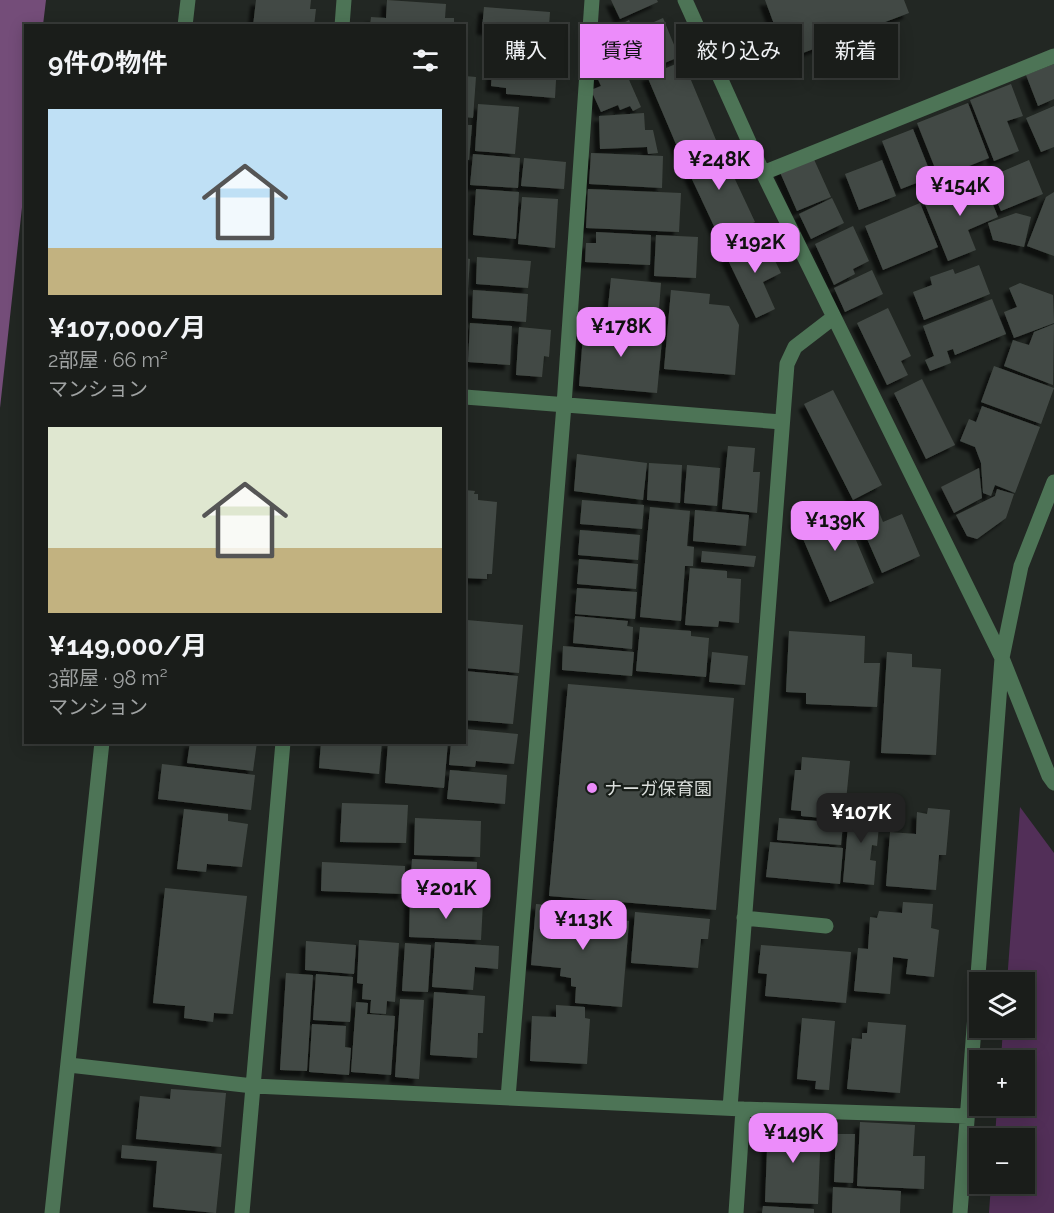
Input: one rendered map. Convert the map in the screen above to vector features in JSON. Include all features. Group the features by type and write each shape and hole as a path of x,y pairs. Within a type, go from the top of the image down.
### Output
{"street":[{"path":"185,24 188,0"},
{"path":"342,24 344,0"},
{"path":"508,1098 564,405 592,0"},
{"path":"685,0 763,172 1002,658 1049,776 1054,783"},
{"path":"763,172 1054,56"},
{"path":"735,1213 744,918 787,364 795,347 834,317"},
{"path":"466,397 782,422"},
{"path":"960,1213 1002,658 1021,566 1052,490"},
{"path":"52,1213 102,744"},
{"path":"243,1213 283,744"},
{"path":"744,918 826,926"},
{"path":"69,1065 253,1086 737,1109 967,1116"}],"shaded area":[{"path":"0,0 46,0 43,24 24,24 24,189 0,408"},
{"path":"1020,807 1054,853 1054,1213 989,1213 990,1194 1035,1194 1035,1128 996,1128 996,1116 1035,1116 1035,1050 1002,1050 1002,1038 1035,1038 1035,972 1008,972"}],"building":[{"path":"256,0 311,0 310,9 316,9 314,24 253,24"},
{"path":"387,0 446,4 445,18 454,18 454,24 370,24 371,17 386,18"},
{"path":"611,0 657,0 658,2 620,19"},
{"path":"765,0 904,0 909,13 880,24 814,24 814,49 802,53 802,24 774,24"},
{"path":"484,7 550,12 549,24 484,24 484,29 482,29"},
{"path":"663,18 676,50 676,58 664,63 664,24 650,24"},
{"path":"676,64 676,78 690,78 716,140 681,156 648,78 664,78 664,69"},
{"path":"1054,64 1054,99 1038,106 1026,75"},
{"path":"466,76 476,77 473,118 466,117"},
{"path":"492,78 556,78 555,98 506,94 506,88 491,86"},
{"path":"597,78 628,78 641,107 633,111 630,106 620,110 618,105 601,112 591,90 601,86"},
{"path":"1011,84 1023,116 1007,121 1019,151 994,161 970,100"},
{"path":"968,103 989,158 939,178 917,123"},
{"path":"478,104 519,107 515,154 475,151"},
{"path":"1054,106 1054,147 1041,152 1026,118"},
{"path":"644,113 645,130 653,130 658,153 648,154 647,147 600,149 599,116"},
{"path":"466,125 472,125 469,160 466,159"},
{"path":"913,129 932,177 901,189 882,141"},
{"path":"718,143 755,222 720,239 683,160"},
{"path":"591,153 663,156 662,188 589,184"},
{"path":"473,154 520,158 518,188 470,185"},
{"path":"812,155 831,197 797,211 779,170"},
{"path":"524,158 566,162 564,189 521,186"},
{"path":"882,160 896,196 859,210 845,174"},
{"path":"1029,160 1043,194 1001,211 987,178"},
{"path":"982,178 998,217 968,230 976,250 948,261 924,202"},
{"path":"476,189 519,192 516,239 473,235"},
{"path":"588,189 681,193 679,232 586,228"},
{"path":"1054,192 1054,256 1027,246 1046,197"},
{"path":"522,197 558,199 555,248 518,244"},
{"path":"832,198 844,223 811,239 799,214"},
{"path":"920,203 938,247 883,270 865,226"},
{"path":"1016,213 1031,217 1024,247 993,240 988,223"},
{"path":"853,226 869,261 853,269 855,274 834,285 815,244"},
{"path":"596,232 651,235 650,265 585,262 586,243 596,243"},
{"path":"656,235 698,237 696,278 654,276"},
{"path":"764,238 781,273 763,282 775,309 756,318 726,256"},
{"path":"477,257 531,261 528,288 476,284"},
{"path":"466,258 470,259 466,303"},
{"path":"979,265 990,294 924,320 913,292 932,285 930,277 953,269 955,274"},
{"path":"872,270 883,294 845,312 834,288"},
{"path":"611,278 661,283 658,322 607,317"},
{"path":"1020,283 1053,295 1054,323 1014,338 1004,312 1017,307 1009,288"},
{"path":"473,290 528,294 526,322 472,318"},
{"path":"671,290 710,294 709,304 729,306 739,325 735,375 664,369"},
{"path":"992,299 1006,334 955,355 953,349 947,351 951,363 930,371 925,360 934,356 923,326"},
{"path":"888,308 911,356 901,361 908,375 887,385 857,323"},
{"path":"470,323 512,326 510,365 468,362"},
{"path":"584,323 663,329 657,393 579,386"},
{"path":"1054,324 1053,385 1004,366 1013,340 1029,345 1034,332"},
{"path":"519,327 551,330 549,357 544,356 542,377 516,375"},
{"path":"994,366 1054,388 1041,424 981,402"},
{"path":"922,379 955,445 926,459 894,393"},
{"path":"833,390 882,485 853,500 804,404"},
{"path":"982,406 1040,427 1015,493 995,485 991,496 983,493 981,463 975,447 960,441 969,419 976,422"},
{"path":"728,446 755,448 753,472 760,472 757,513 722,509"},
{"path":"577,454 647,463 643,500 574,491"},
{"path":"649,463 682,465 680,503 647,500"},
{"path":"687,465 720,468 717,506 684,503"},
{"path":"979,468 982,498 954,513 941,487"},
{"path":"997,489 1014,494 1006,518 977,539 967,536 956,515 995,496"},
{"path":"466,490 475,491 474,494 478,494 478,500 497,502 492,574 487,574 487,579 466,578"},
{"path":"582,500 644,505 642,529 580,524"},
{"path":"840,502 874,583 830,602 795,520"},
{"path":"650,507 690,511 687,546 694,547 693,566 685,566 681,621 640,617"},
{"path":"877,507 883,522 902,514 920,556 882,573 857,516"},
{"path":"695,510 749,515 746,546 693,541"},
{"path":"580,530 640,535 638,560 578,555"},
{"path":"702,551 756,556 754,567 701,562"},
{"path":"579,559 638,564 636,589 577,584"},
{"path":"690,568 727,571 727,578 741,579 739,623 719,621 718,627 685,625"},
{"path":"577,588 637,592 635,619 575,614"},
{"path":"575,616 628,621 627,626 633,627 632,649 573,643"},
{"path":"467,620 523,625 519,673 466,668"},
{"path":"640,627 691,631 691,636 709,638 706,677 636,671"},
{"path":"789,631 865,636 864,663 880,663 877,707 806,704 806,693 786,692"},
{"path":"563,646 634,652 632,676 562,670"},
{"path":"712,652 748,656 745,685 709,682"},
{"path":"887,652 912,654 912,667 941,669 936,755 881,753"},
{"path":"466,671 518,676 513,724 466,720"},
{"path":"568,684 734,698 716,910 549,896"},
{"path":"466,729 518,734 514,764 476,761 475,767 449,765 451,744 466,744"},
{"path":"190,744 257,744 253,771 187,763"},
{"path":"321,744 382,744 379,774 319,768"},
{"path":"388,744 448,744 444,788 385,783"},
{"path":"802,757 850,761 844,820 801,816 801,811 791,810 795,770 801,770"},
{"path":"162,764 255,775 251,810 158,799"},
{"path":"450,770 507,775 505,804 447,799"},
{"path":"342,803 408,805 406,843 340,842"},
{"path":"850,803 881,806 877,846 872,845 870,860 876,861 874,885 843,882"},
{"path":"928,808 950,810 946,855 939,855 936,890 886,886 890,832 916,834 917,812 927,814"},
{"path":"184,809 228,814 228,821 248,824 242,867 207,864 206,872 177,869"},
{"path":"415,818 481,821 480,857 414,855"},
{"path":"779,818 843,823 841,845 777,840"},
{"path":"770,842 843,848 840,884 766,877"},
{"path":"412,859 477,862 476,898 410,895"},
{"path":"322,862 405,866 404,894 321,891"},
{"path":"165,888 247,896 233,1014 214,1013 213,1022 184,1018 185,1006 153,1003"},
{"path":"410,900 483,902 481,940 409,937"},
{"path":"903,902 933,904 931,928 939,930 934,977 906,974 908,959 893,957 890,994 854,991 858,948 868,949 870,917 877,918 879,911 902,913"},
{"path":"536,904 612,910 611,919 629,921 622,1007 575,1003 576,987 571,986 571,978 560,976 561,968 531,965"},
{"path":"635,912 710,919 708,939 701,939 698,968 631,963"},
{"path":"359,940 399,943 395,1002 387,1001 386,1014 370,1013 371,1000 362,999 363,984 357,983"},
{"path":"306,941 356,945 354,974 305,970"},
{"path":"435,942 499,946 498,969 475,967 473,990 432,987"},
{"path":"405,943 431,945 428,992 402,991"},
{"path":"761,945 851,952 846,1003 765,996 767,974 758,973"},
{"path":"286,973 313,975 307,1071 280,1070"},
{"path":"316,974 353,977 350,1022 313,1020"},
{"path":"434,992 485,996 483,1033 478,1033 477,1058 430,1055"},
{"path":"400,999 424,1000 419,1079 395,1077"},
{"path":"356,1002 368,1003 367,1014 395,1016 391,1075 351,1072"},
{"path":"556,1005 585,1007 585,1018 590,1019 587,1064 530,1061 532,1016 556,1017"},
{"path":"802,1018 835,1021 829,1090 815,1089 816,1081 797,1079"},
{"path":"868,1022 906,1025 900,1093 847,1089 852,1038 862,1039 862,1033 867,1033"},
{"path":"312,1024 346,1026 345,1047 351,1048 349,1075 309,1072"},
{"path":"171,1089 226,1093 221,1147 136,1139 140,1096 170,1099"},
{"path":"860,1122 915,1125 913,1156 925,1156 924,1189 857,1186"},
{"path":"768,1124 821,1126 818,1204 765,1202"},
{"path":"836,1134 855,1134 853,1183 834,1182"},
{"path":"122,1145 222,1154 216,1213 153,1207 157,1161 121,1158"},
{"path":"833,1187 901,1191 900,1213 832,1213"},
{"path":"763,1206 814,1209 814,1213 762,1213"}],"place":[{"name":"ナーガ保育園","path":"592,788"}]}
